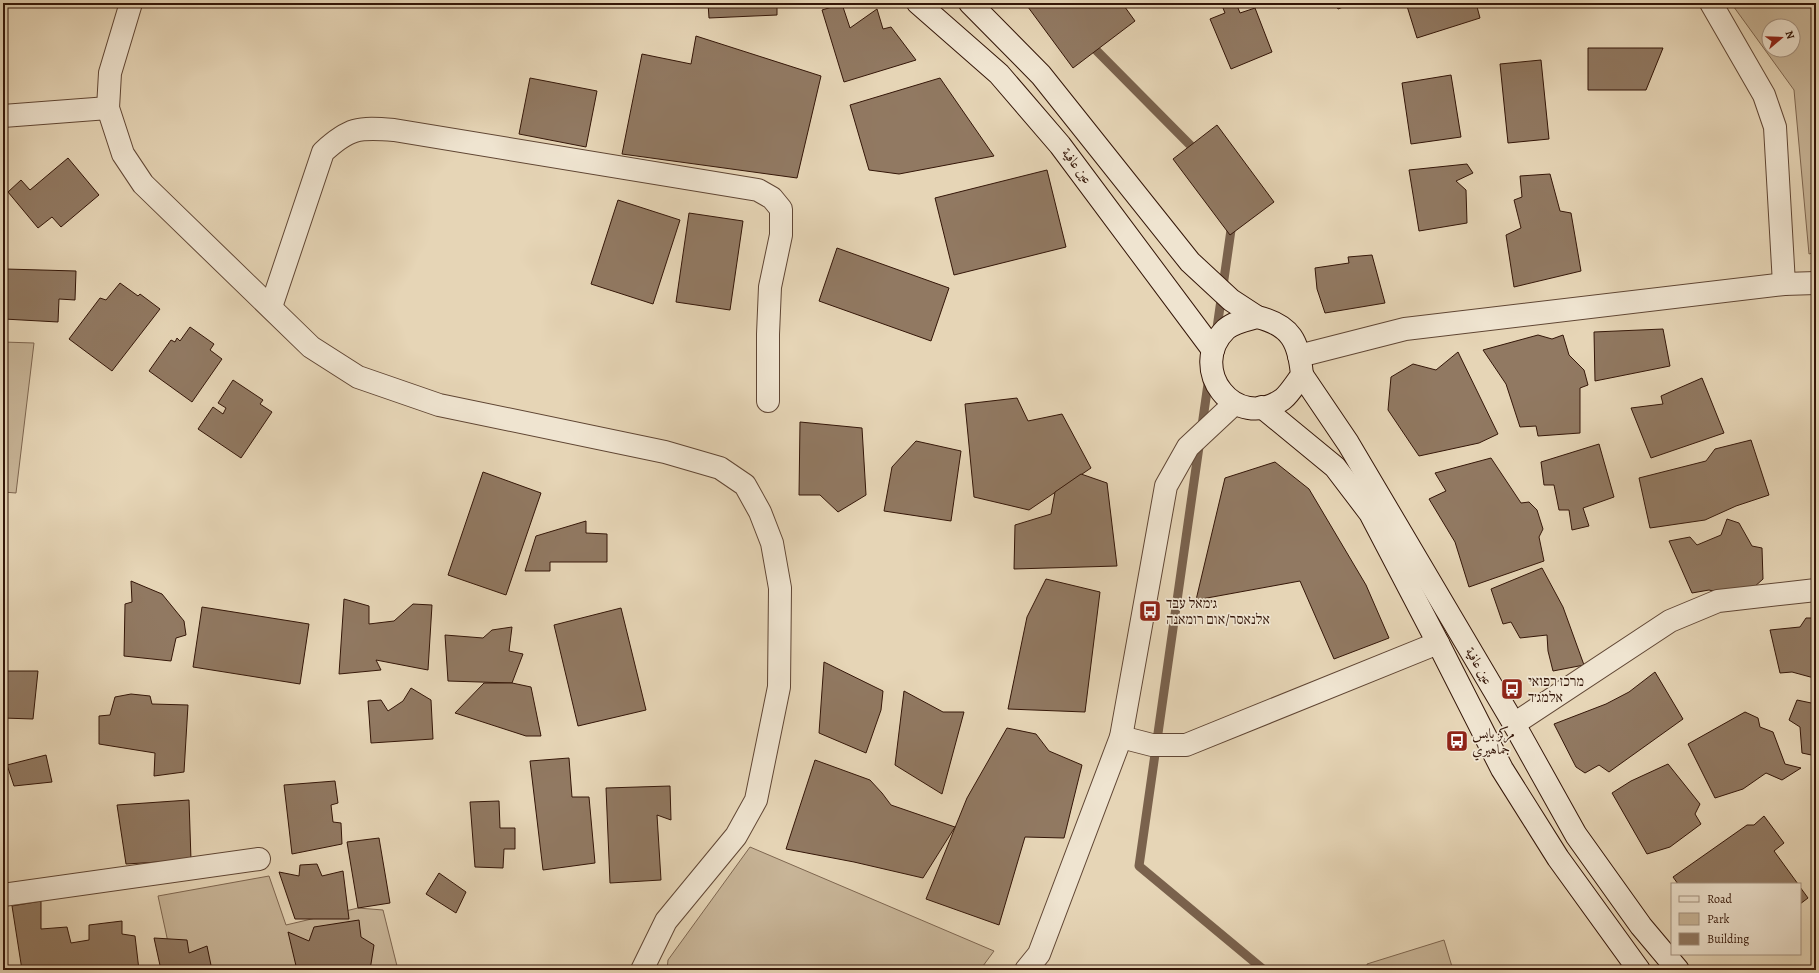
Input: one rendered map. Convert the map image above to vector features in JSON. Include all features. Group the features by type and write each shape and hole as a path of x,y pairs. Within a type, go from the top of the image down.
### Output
{"street":[{"path":"131,3 110,73 108,108 123,154 143,184 271,307 311,348 358,377 439,405 665,452 720,468 745,485 760,512 772,543 780,588 779,687 756,800 736,836 666,921 642,970"},
{"name":"عين عافية","path":"918,3 999,74 1060,144 1214,350"},
{"name":"عين عافية","path":"970,3 1041,75 1190,262 1231,300 1257,317"},
{"path":"1711,3 1764,95 1775,127 1784,284"},
{"path":"3,116 108,108"},
{"path":"271,307 323,152 339,137 358,129 375,128 394,130 758,190 772,198 781,209 781,235 770,287 768,401"},
{"path":"1300,365 1406,329 1784,284 1816,283"},
{"path":"1257,317 1279,325 1289,334 1297,346 1300,365 1283,399 1262,407 1248,409 1234,404 1216,384 1211,369 1214,350 1218,340 1227,329 1238,322 1257,317"},
{"name":"عين عافية","path":"1300,365 1348,443 1514,724 1576,835 1641,926 1678,970"},
{"path":"1026,970 1038,954 1121,737 1166,486 1188,447 1234,404"},
{"name":"عين عافية","path":"1262,407 1334,466 1370,513 1502,769 1558,858 1639,970"},
{"path":"1514,724 1670,621 1718,601 1816,590"},
{"path":"1121,737 1152,745 1186,745 1438,643"},
{"path":"3,895 259,859"}],"green space":[{"path":"1731,3 1816,3 1816,252 1809,254 1794,90 1771,58 1801,58 1801,18 1761,18 1761,44"},
{"path":"3,342 34,343 16,493 3,492"},
{"path":"750,847 994,951 980,970 667,970 668,960"},
{"path":"269,876 286,925 358,908 383,910 398,970 174,970 158,896"},
{"path":"1444,940 1453,970 1368,970 1367,964"}],"building":[{"path":"708,3 777,3 777,15 709,18"},
{"path":"1025,3 1122,3 1135,21 1073,68"},
{"path":"1221,3 1236,3 1240,13 1255,8 1272,52 1231,69 1210,19 1225,13"},
{"path":"1335,3 1353,3 1338,9"},
{"path":"1406,3 1476,3 1480,18 1417,38"},
{"path":"842,4 850,28 877,9 883,29 891,27 916,60 844,82 822,10"},
{"path":"696,36 821,76 797,178 622,154 642,54 691,64"},
{"path":"1588,48 1663,48 1646,90 1588,90"},
{"path":"1541,60 1549,139 1508,143 1500,64"},
{"path":"1451,75 1461,137 1411,144 1402,83"},
{"path":"530,78 597,91 586,147 519,134"},
{"path":"940,78 994,156 899,174 869,170 850,105"},
{"path":"1217,125 1274,202 1230,235 1173,159"},
{"path":"68,158 99,195 61,227 52,217 38,228 8,192 21,180 30,190"},
{"path":"1467,164 1473,173 1456,181 1466,190 1467,223 1419,231 1409,170"},
{"path":"1047,170 1066,247 954,275 935,198"},
{"path":"1550,174 1560,211 1571,213 1581,271 1514,287 1506,235 1521,228 1514,200 1522,197 1520,176"},
{"path":"618,200 680,220 653,304 591,284"},
{"path":"689,213 743,221 730,310 676,302"},
{"path":"837,248 949,288 931,341 819,301"},
{"path":"1372,255 1385,303 1325,313 1317,289 1315,268 1349,263 1348,257"},
{"path":"6,269 76,271 75,300 59,299 58,322 4,319"},
{"path":"120,283 138,296 140,294 160,309 112,371 69,339 100,298 106,300"},
{"path":"190,327 214,344 210,350 222,359 192,402 149,371 171,340 175,342 177,338 180,341"},
{"path":"1663,329 1670,366 1595,381 1594,332"},
{"path":"1538,335 1552,339 1563,335 1569,355 1584,370 1588,385 1580,388 1580,433 1538,436 1536,426 1520,427 1506,384 1483,350"},
{"path":"1458,352 1498,434 1479,443 1419,456 1388,410 1391,377 1413,364 1436,370"},
{"path":"1702,378 1724,433 1651,458 1631,408 1663,404 1661,396"},
{"path":"233,380 263,400 260,404 272,412 241,458 198,429 213,407 223,414 226,408 218,403"},
{"path":"1017,398 1028,421 1062,414 1091,468 1029,510 974,497 965,404"},
{"path":"800,422 862,428 866,495 838,512 820,495 799,495"},
{"path":"1751,440 1769,495 1736,506 1705,520 1650,528 1639,478 1706,461 1715,449"},
{"path":"916,441 961,451 951,521 884,511 892,467"},
{"path":"1599,444 1614,497 1583,508 1589,526 1572,530 1569,510 1559,510 1554,485 1544,485 1541,462"},
{"path":"1491,458 1521,503 1529,502 1537,510 1543,529 1539,537 1544,561 1469,587 1455,542 1429,499 1446,491 1435,473"},
{"path":"1275,462 1309,489 1366,585 1389,638 1334,659 1300,581 1196,600 1225,478"},
{"path":"483,472 541,493 506,595 448,575"},
{"path":"1081,474 1107,483 1117,566 1014,569 1015,525 1051,514 1055,492"},
{"path":"1727,519 1739,523 1752,546 1762,548 1763,579 1742,598 1709,590 1692,593 1669,541 1690,537 1697,545 1721,535"},
{"path":"586,521 586,533 607,534 607,562 550,562 550,571 525,571 536,536"},
{"path":"1542,568 1563,607 1584,665 1553,671 1548,651 1547,635 1520,638 1511,622 1503,624 1491,589"},
{"path":"1046,579 1100,592 1085,712 1008,709 1027,617"},
{"path":"131,581 162,594 184,621 186,635 176,638 171,661 124,656 125,604 132,602"},
{"path":"344,599 369,606 369,624 394,621 413,604 432,605 428,670 376,660 381,670 339,674"},
{"path":"202,607 309,624 300,684 193,667"},
{"path":"621,608 646,710 578,726 554,625"},
{"path":"1806,618 1816,618 1816,674 1814,678 1792,672 1780,673 1770,630 1800,627"},
{"path":"512,627 509,651 523,654 512,683 448,681 445,635 483,638 492,630"},
{"path":"824,662 883,691 881,710 866,753 819,733"},
{"path":"3,671 38,671 33,719 3,718"},
{"path":"1655,672 1683,719 1609,772 1599,765 1585,773 1576,767 1554,724 1606,704 1629,692"},
{"path":"484,683 512,683 531,687 541,736 526,736 455,713"},
{"path":"411,688 431,700 433,739 371,743 368,701 381,700 388,711 403,701"},
{"path":"904,691 943,712 964,712 942,794 895,765"},
{"path":"131,694 150,696 152,704 188,705 184,772 154,776 155,753 99,744 99,716 110,715 115,697"},
{"path":"1797,700 1816,704 1816,756 1802,753 1800,727 1789,720"},
{"path":"1745,712 1758,718 1760,727 1773,732 1785,764 1801,768 1782,780 1766,773 1743,789 1715,798 1688,744"},
{"path":"1007,728 1036,734 1049,751 1082,765 1064,838 1025,837 999,925 926,899 967,798"},
{"path":"46,755 52,782 14,786 7,765"},
{"path":"569,758 572,797 589,797 595,863 543,870 530,761"},
{"path":"815,760 870,780 891,805 955,827 923,878 854,862 786,849"},
{"path":"1668,764 1700,804 1695,814 1701,824 1670,847 1647,854 1612,793 1631,781"},
{"path":"335,781 338,803 331,805 333,822 341,823 342,844 292,854 284,785"},
{"path":"670,786 671,820 657,815 661,880 610,883 606,788"},
{"path":"189,800 191,860 126,864 117,805"},
{"path":"499,801 500,828 515,828 515,849 504,849 503,868 475,867 470,802"},
{"path":"1764,816 1784,843 1774,851 1797,883 1677,883 1673,877 1747,825 1754,825"},
{"path":"379,838 390,903 358,908 347,842"},
{"path":"317,864 322,876 343,871 349,919 295,919 279,872 299,876 300,865"},
{"path":"439,873 466,892 456,913 426,894"},
{"path":"1801,888 1808,898 1801,903"},
{"path":"41,901 41,929 67,927 71,943 89,940 89,925 122,921 122,934 135,936 139,970 22,970 12,906"},
{"path":"359,920 361,937 374,945 370,970 297,970 288,932 309,941 314,927"},
{"path":"154,938 187,940 189,953 207,946 212,970 161,970"}],"waterway":[{"path":"1088,42 1199,154"},
{"path":"1216,335 1232,223"},
{"path":"1209,377 1139,866 1264,970"}],"place":[{"name":"ג׳מאל עבד אלנאסר/אום רומאנה","path":"1150,611"},
{"name":"מרכז רפואי אלמג׳ד","path":"1512,689"},
{"name":"مركز بايس جماهيري","path":"1457,741"}]}
